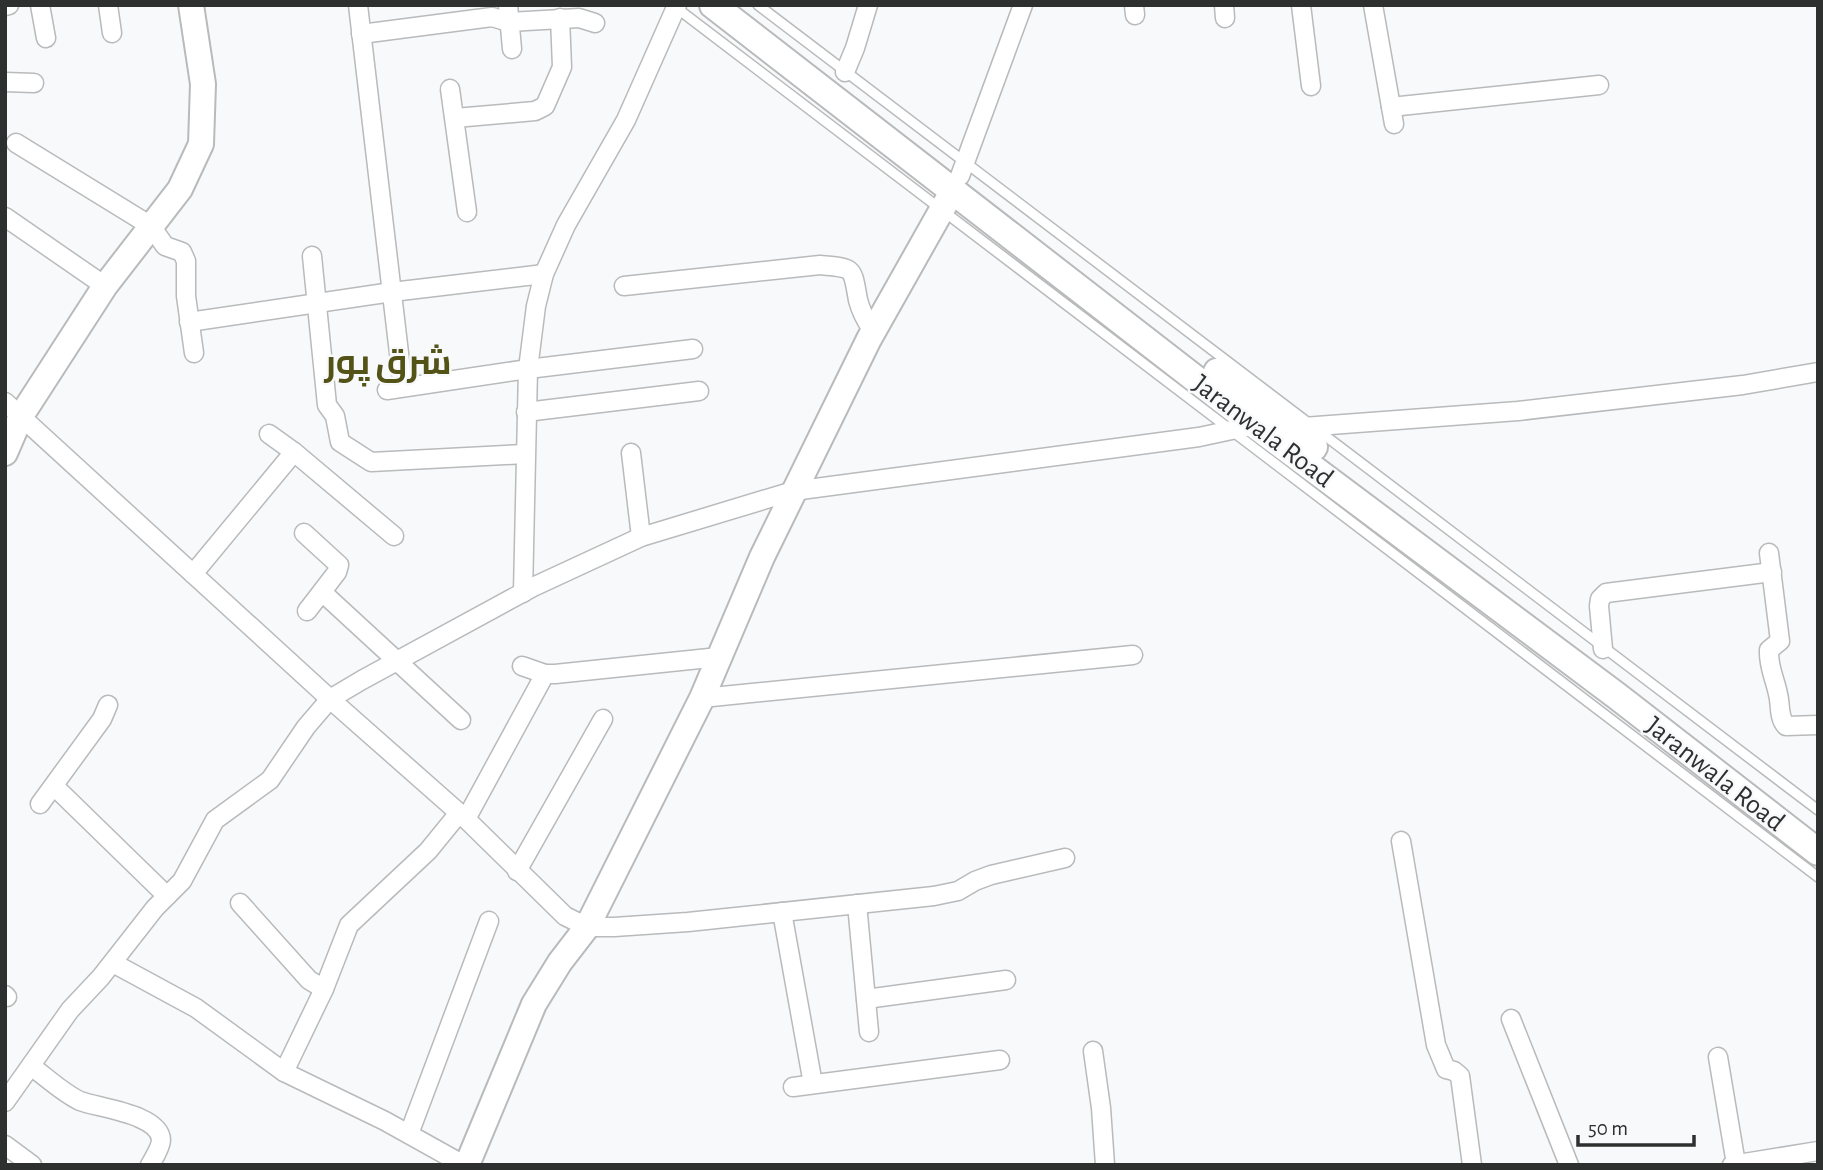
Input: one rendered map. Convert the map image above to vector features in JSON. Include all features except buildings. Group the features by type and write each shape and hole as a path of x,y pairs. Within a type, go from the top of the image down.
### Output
{"main road":[{"name":"Jaranwala Road","path":"713,5 955,184 1301,427 1818,830"},
{"name":"Jaranwala Road","path":"738,5 1244,428 1617,696 1818,852"}],"street":[{"path":"40,5 46,38"},
{"path":"108,5 112,33"},
{"path":"5,453 13,409 180,189 201,144 203,84 191,5"},
{"path":"358,5 392,292 395,389 528,369 693,349"},
{"path":"845,72 868,5"},
{"path":"113,962 196,1008 284,1072 466,1165 534,1003 587,926 702,698 793,491 873,331 955,184 1023,5"},
{"path":"1301,5 1311,86"},
{"path":"1373,5 1393,116 1599,85"},
{"path":"523,593 528,369 536,306 544,274 566,225 626,120 675,6"},
{"path":"361,34 509,13 579,18 595,23"},
{"path":"509,13 513,49"},
{"path":"455,118 535,111 545,106 562,67 560,18"},
{"path":"5,82 34,83"},
{"path":"450,89 467,212"},
{"path":"16,143 151,226 165,246 178,250 184,256 194,353"},
{"path":"5,217 105,286"},
{"path":"312,256 327,405 335,416 343,446 371,462 525,454"},
{"path":"624,286 820,265 841,267 851,271 856,278 863,317 873,331"},
{"path":"189,322 392,292 544,274"},
{"path":"1301,427 1518,411 1743,385 1818,372"},
{"path":"526,412 699,391"},
{"path":"13,409 330,699 463,816 565,916 587,926 688,922 948,894 991,875 1065,858"},
{"path":"5,1102 70,1010 182,881 215,820 270,780 306,727 330,699 397,661 523,593 641,537 793,491 1244,428"},
{"path":"269,434 394,536"},
{"path":"193,574 294,452"},
{"path":"631,453 641,537"},
{"path":"304,533 339,565 337,572 307,611"},
{"path":"1769,553 1780,641 1768,654 1783,724 1791,727 1818,725"},
{"path":"1603,649 1600,599 1606,593 1772,572"},
{"path":"322,592 461,720"},
{"path":"702,698 1133,655"},
{"path":"522,666 545,674 719,657"},
{"path":"284,1072 324,989 349,925 463,816 545,674"},
{"path":"40,804 102,719 108,705"},
{"path":"517,871 603,719"},
{"path":"54,786 167,896"},
{"path":"1401,841 1436,1045 1446,1069 1460,1076 1472,1165"},
{"path":"240,903 309,980 324,989"},
{"path":"856,904 869,1032"},
{"path":"782,912 813,1084"},
{"path":"409,1134 489,921"},
{"path":"866,999 1006,980"},
{"path":"1511,1019 1569,1165"},
{"path":"1093,1051 1105,1165"},
{"path":"1718,1057 1734,1164 1818,1151"},
{"path":"793,1087 1000,1060"},
{"path":"31,1066 79,1100 125,1111 155,1129 161,1136 161,1143 150,1165"},
{"path":"5,1145 32,1165"}],"lane":[{"path":"758,5 845,72 955,184"},
{"path":"675,6 955,184"},
{"path":"1301,427 1818,810"},
{"path":"1244,428 1818,877"}],"district":[{"name":"شرق پور","path":"388,362"}]}
